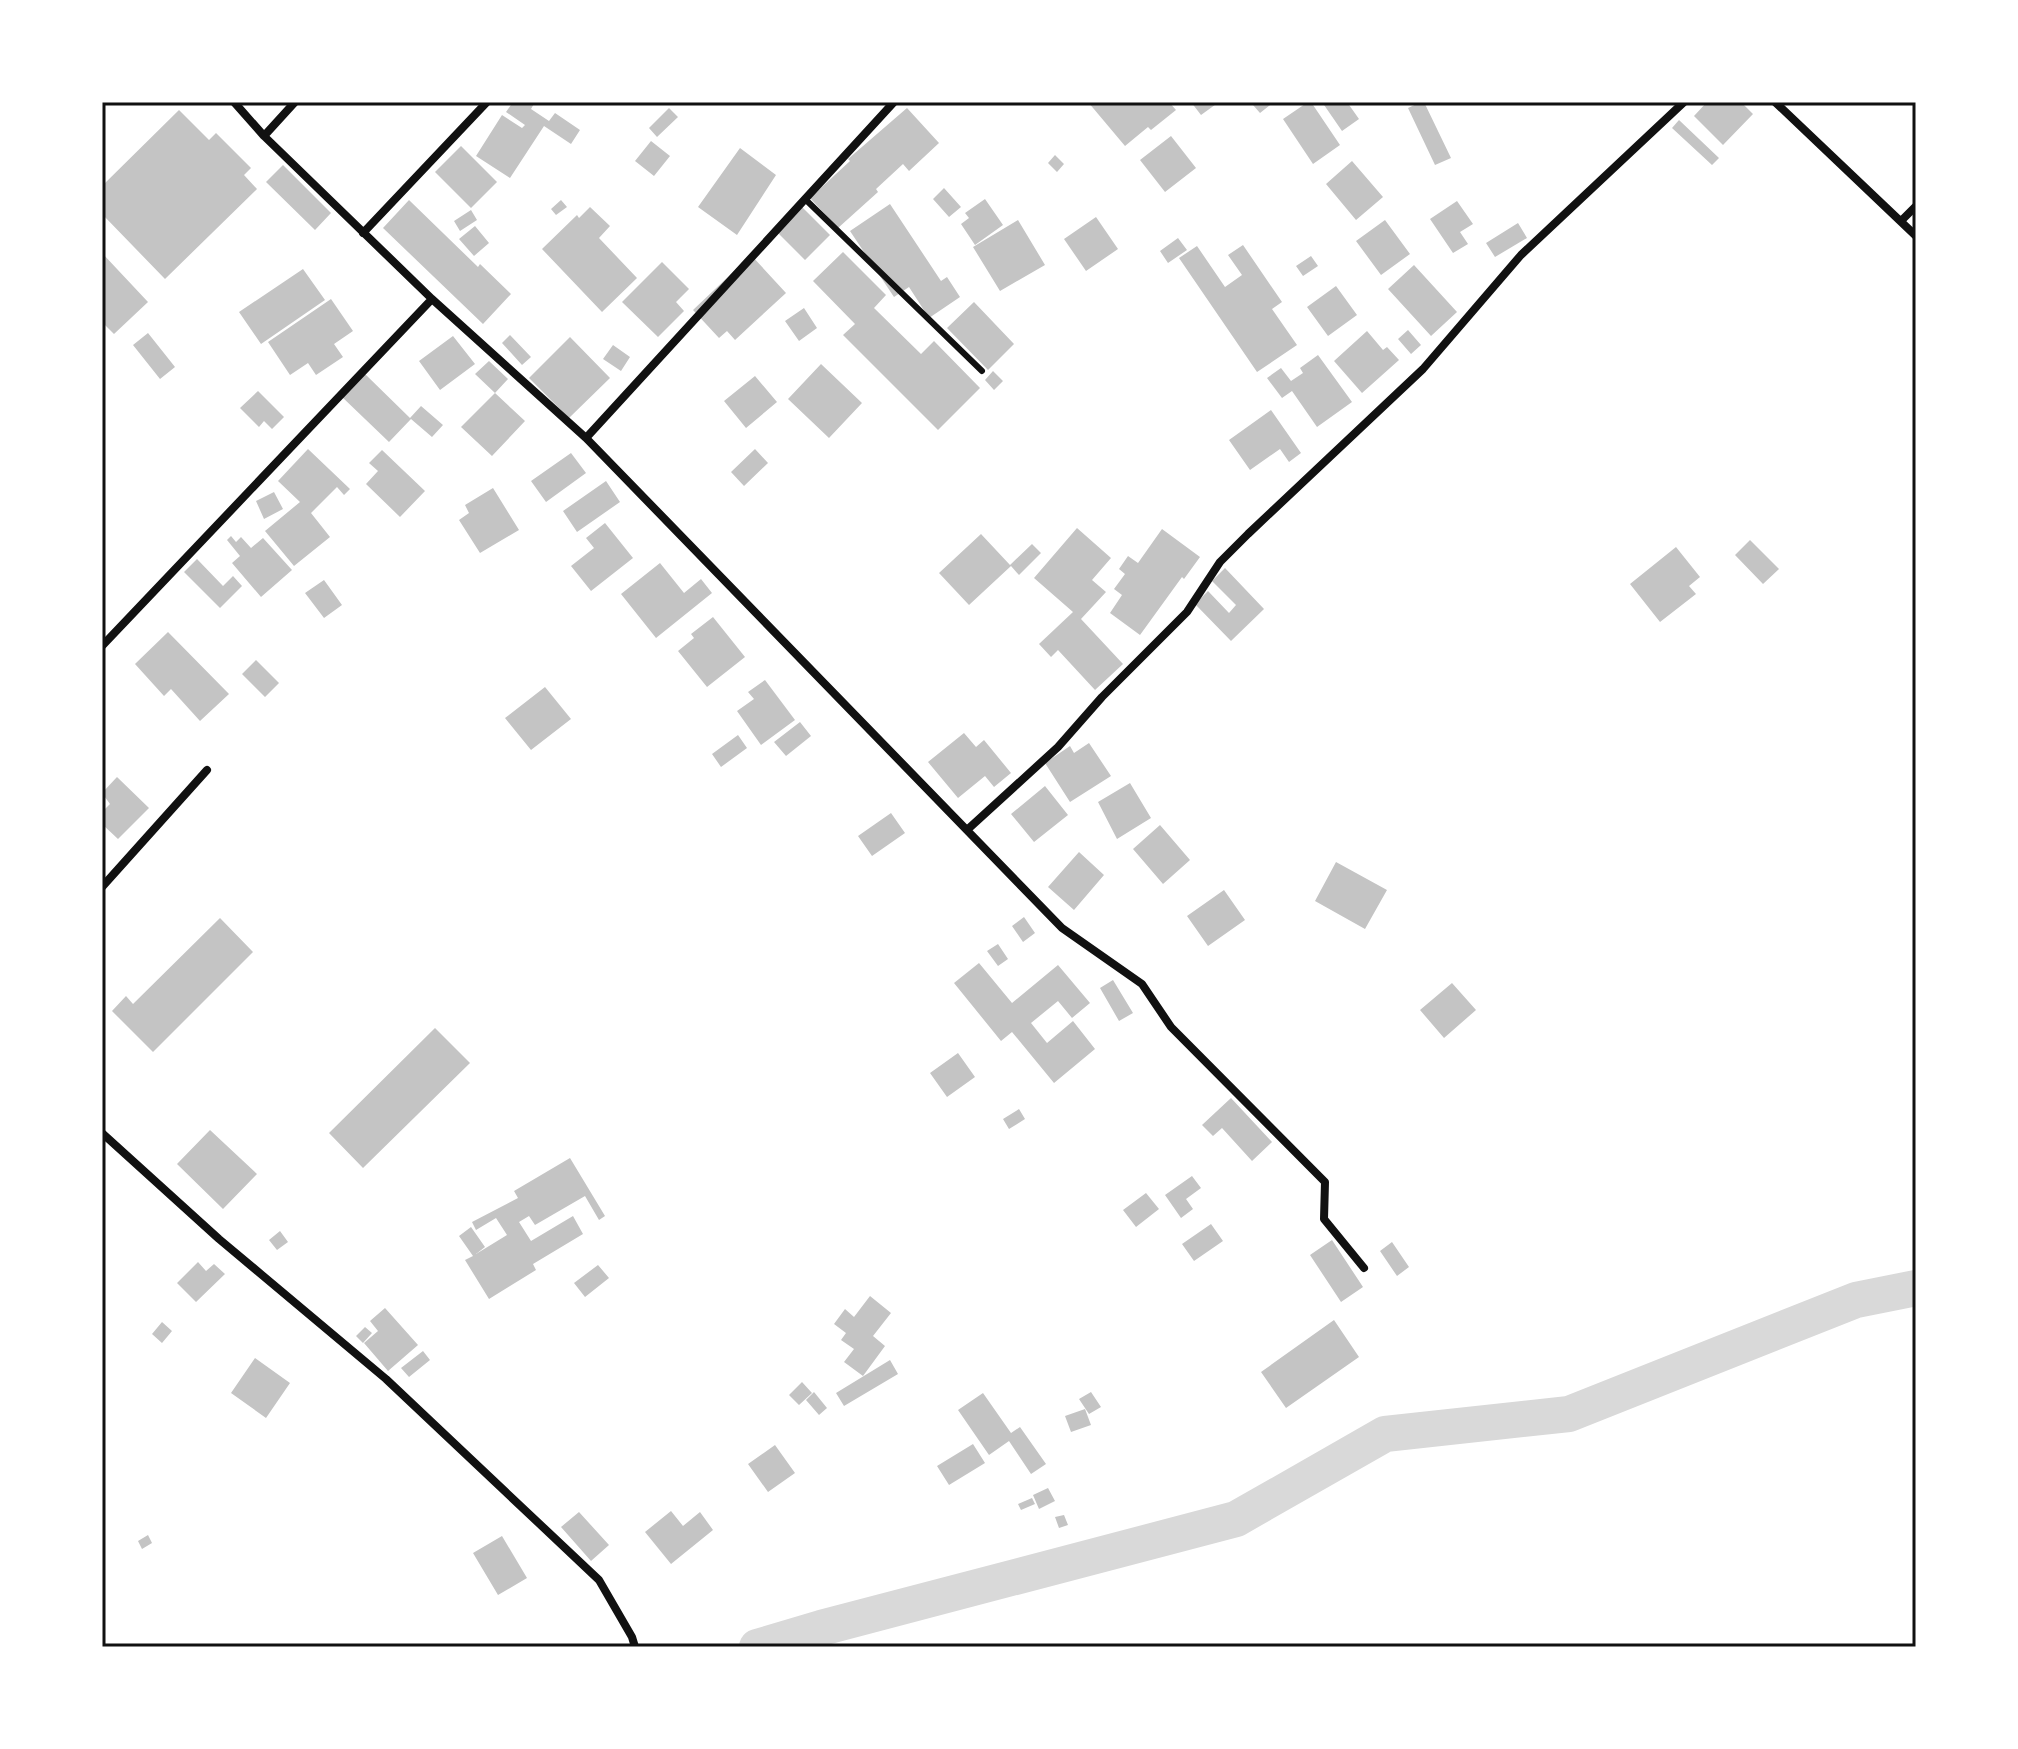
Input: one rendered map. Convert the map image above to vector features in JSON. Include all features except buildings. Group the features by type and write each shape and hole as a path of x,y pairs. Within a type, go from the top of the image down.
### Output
{"street":[{"path":"234,102 264,136 432,299 586,438 1062,928 1142,984 1171,1027 1325,1182 1324,1219 1364,1268"},
{"path":"264,136 295,102"},
{"path":"363,233 487,102"},
{"path":"586,438 894,102"},
{"path":"967,830 1058,747 1102,697 1187,612 1220,562 1318,465 1423,369 1521,255 1684,102"},
{"path":"1775,102 1916,236"},
{"path":"1901,221 1916,206"},
{"path":"102,646 432,299"},
{"path":"102,887 207,770"},
{"path":"102,1133 219,1239 386,1379 599,1580 635,1647"}],"lane":[{"path":"805,199 982,371"}],"waterway":[{"path":"757,1647 1236,1519 1385,1434 1569,1414 1856,1300 1916,1288"}]}
